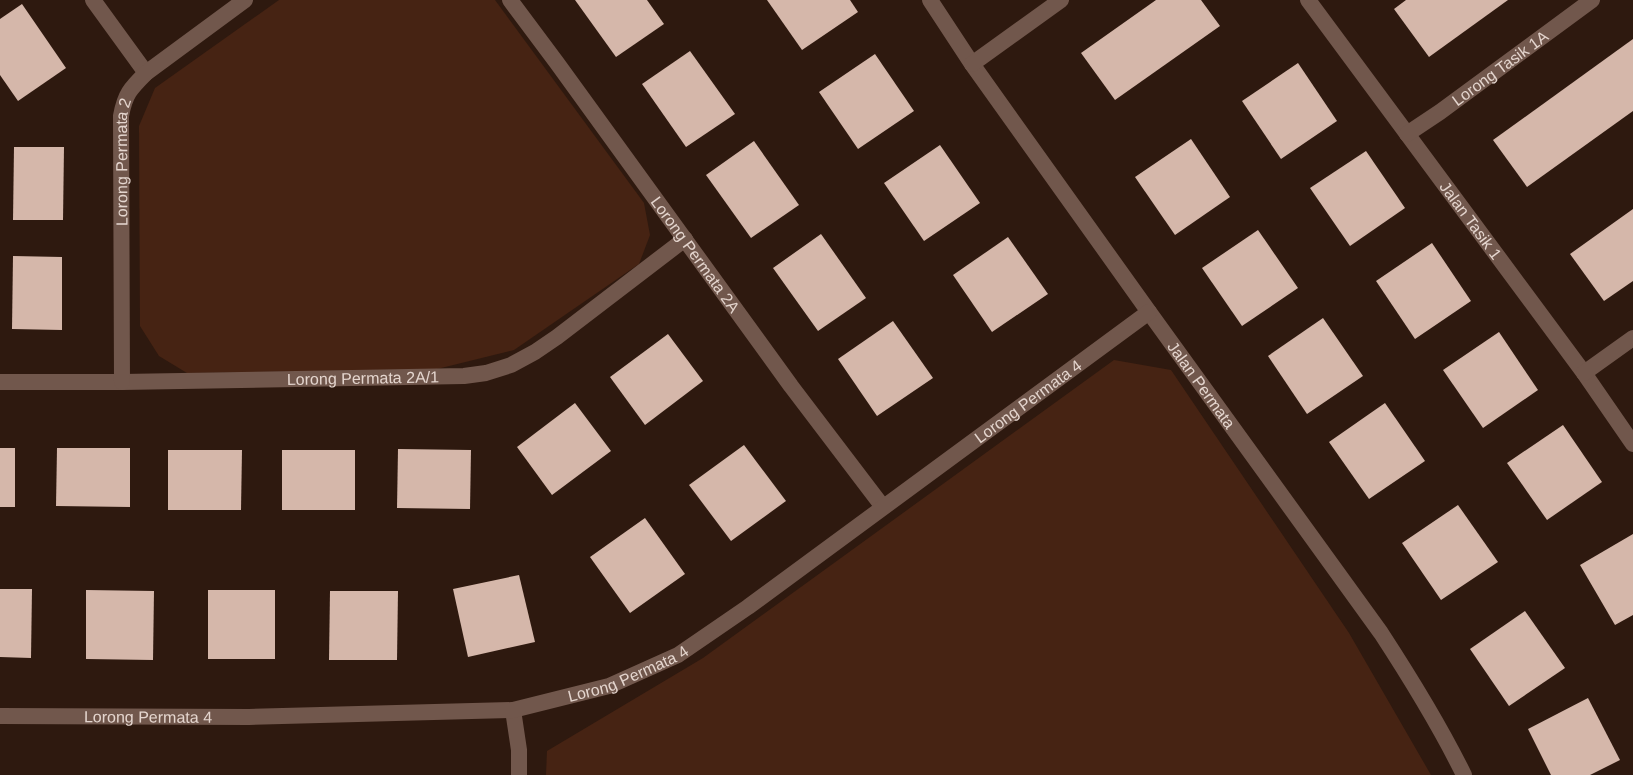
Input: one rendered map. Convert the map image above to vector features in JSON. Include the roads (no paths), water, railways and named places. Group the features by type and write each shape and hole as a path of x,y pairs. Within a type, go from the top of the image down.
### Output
{"street":[{"path":"93,0 146,73"},
{"name":"Lorong Permata 2","path":"122,382 121,116 123,101 132,86 146,73 245,0"},
{"name":"Lorong Permata 2A","path":"510,0 791,386 883,507"},
{"name":"Jalan Permata","path":"930,0 972,64 1381,633 1411,679 1464,775"},
{"path":"972,64 1061,0"},
{"name":"Jalan Tasik 1","path":"1308,0 1584,373 1633,444"},
{"name":"Lorong Tasik 1A","path":"1407,134 1592,0"},
{"name":"Lorong Permata 2A/1","path":"0,382 464,376 486,373 511,365 535,352 685,239"},
{"name":"Lorong Permata 4","path":"0,716 249,717 513,710 609,686 678,656 1149,312"},
{"path":"1584,373 1633,338"},
{"path":"513,710 519,750 519,775"}]}
